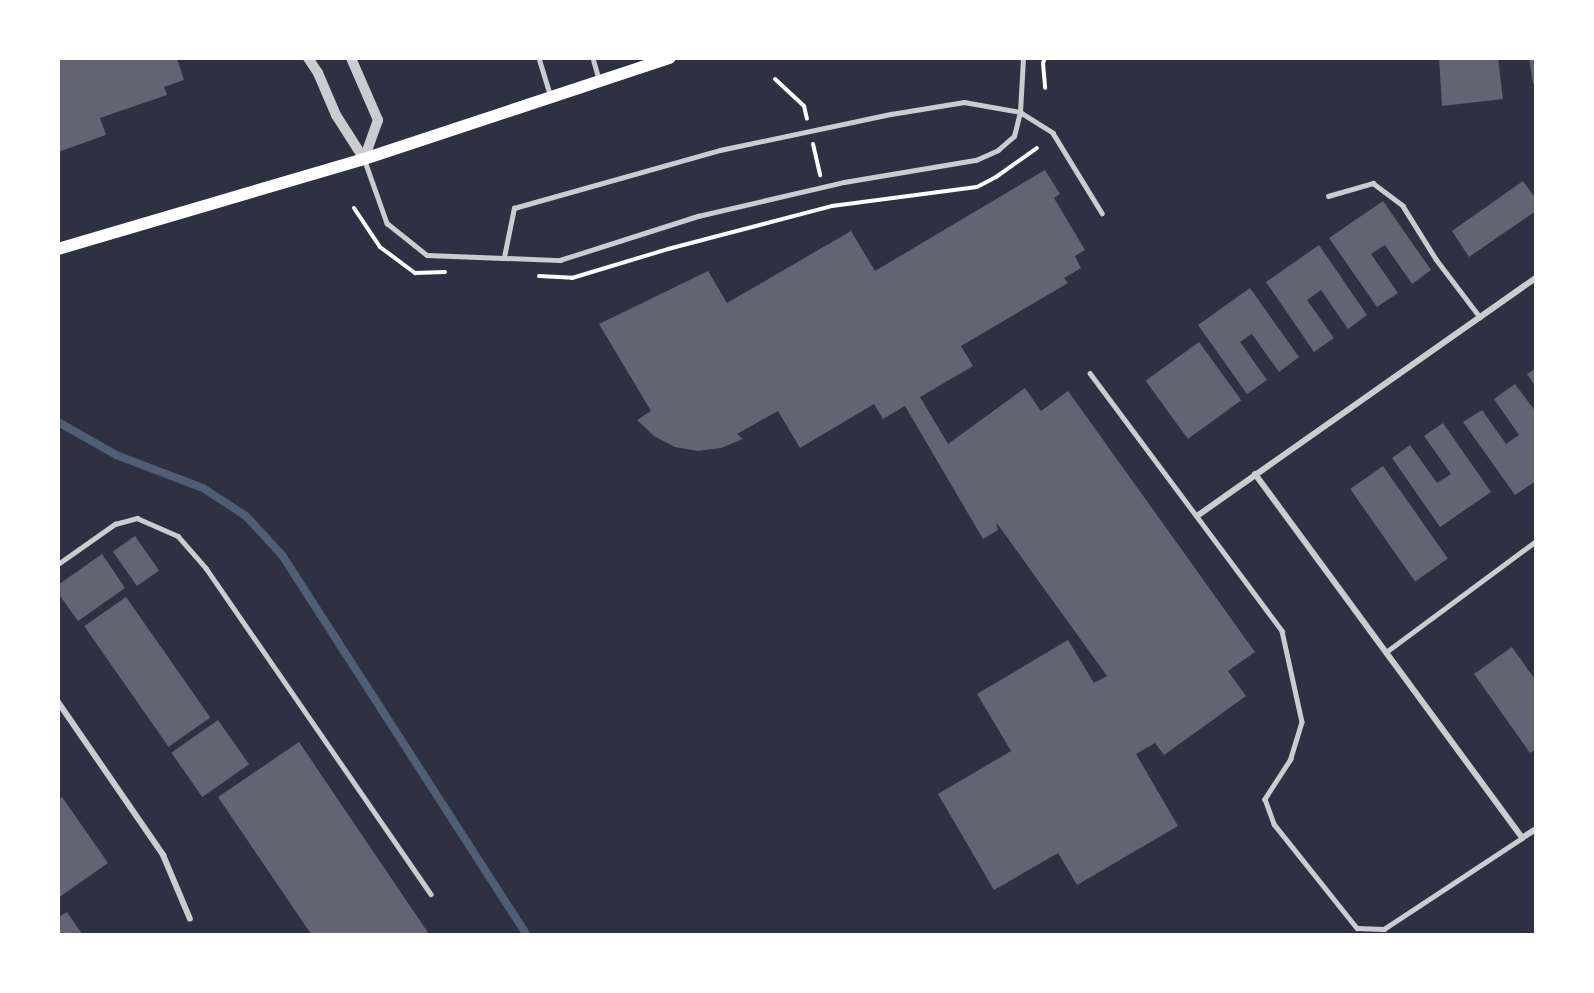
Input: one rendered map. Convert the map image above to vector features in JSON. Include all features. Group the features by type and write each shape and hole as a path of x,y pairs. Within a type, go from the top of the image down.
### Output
{"main road":[{"path":"58,249 364,159 670,58"}],"street":[{"path":"308,58 318,73 336,114 364,159"},
{"path":"351,58 378,120 364,159"},
{"path":"1197,516 1536,278"},
{"path":"1255,474 1522,838 1536,829"},
{"path":"58,702 163,855 190,919"}],"lane":[{"path":"539,58 551,97"},
{"path":"593,58 599,82"},
{"path":"364,159 387,223 427,255 560,260 698,216 844,182 976,160 998,150 1014,136 1020,112 1023,58"},
{"path":"504,257 514,208 720,150 891,114 964,102 1020,112 1053,133 1102,213"},
{"path":"1328,196 1373,183 1403,206 1436,258 1480,317"},
{"path":"1090,373 1282,631 1302,722 1291,759 1265,799 1274,824 1357,928 1384,929 1522,838"},
{"path":"58,564 115,524 137,518 178,536 206,568 431,894"},
{"path":"1386,652 1536,541"}],"path":[{"path":"1045,58 1043,63 1045,88"}],"building":[{"path":"58,58 177,58 184,80 164,87 167,95 100,118 106,135 58,152"},
{"path":"1439,58 1498,58 1503,99 1442,106"},
{"path":"1529,58 1536,58 1536,83 1533,84"},
{"path":"1045,170 1060,194 1054,198 1085,250 1075,256 1081,268 1064,278 1068,283 961,346 973,366 920,397 948,444 1025,388 1041,411 1068,391 1255,652 1228,671 1246,696 1164,755 1155,743 1136,754 1178,826 1077,885 1058,853 994,890 938,794 1011,751 977,694 1068,640 1094,683 1107,676 996,522 998,530 983,539 905,406 883,419 874,404 800,448 778,411 737,434 743,439 721,448 698,451 675,447 654,436 637,420 651,411 599,324 708,271 727,303 851,231 875,271"},
{"path":"1523,181 1536,199 1536,211 1469,257 1452,231"},
{"path":"1383,201 1431,270 1412,284 1385,245 1371,254 1398,293 1377,307 1329,238"},
{"path":"1319,245 1367,315 1348,329 1321,290 1307,300 1334,338 1314,352 1266,282"},
{"path":"1250,288 1299,357 1279,372 1252,334 1240,342 1267,380 1247,394 1198,325"},
{"path":"1199,342 1241,400 1188,439 1146,381"},
{"path":"1536,368 1536,387 1527,374"},
{"path":"1515,384 1536,412 1536,481 1515,495 1463,422 1482,410 1506,444 1519,435 1494,399"},
{"path":"1443,423 1491,492 1440,527 1392,458 1410,445 1437,483 1451,474 1424,436"},
{"path":"1383,466 1448,559 1415,582 1350,489"},
{"path":"135,536 159,570 137,586 113,551"},
{"path":"102,554 125,588 78,621 58,593 58,585"},
{"path":"126,597 210,717 169,747 84,626"},
{"path":"1512,647 1536,681 1536,749 1530,753 1474,674"},
{"path":"218,720 249,764 202,797 171,753"},
{"path":"299,742 429,934 311,934 218,797"},
{"path":"62,797 108,863 58,898 58,800"},
{"path":"67,912 82,934 58,934 58,917"}],"waterway":[{"path":"58,422 116,455 203,488 246,516 282,555 526,934"}]}
